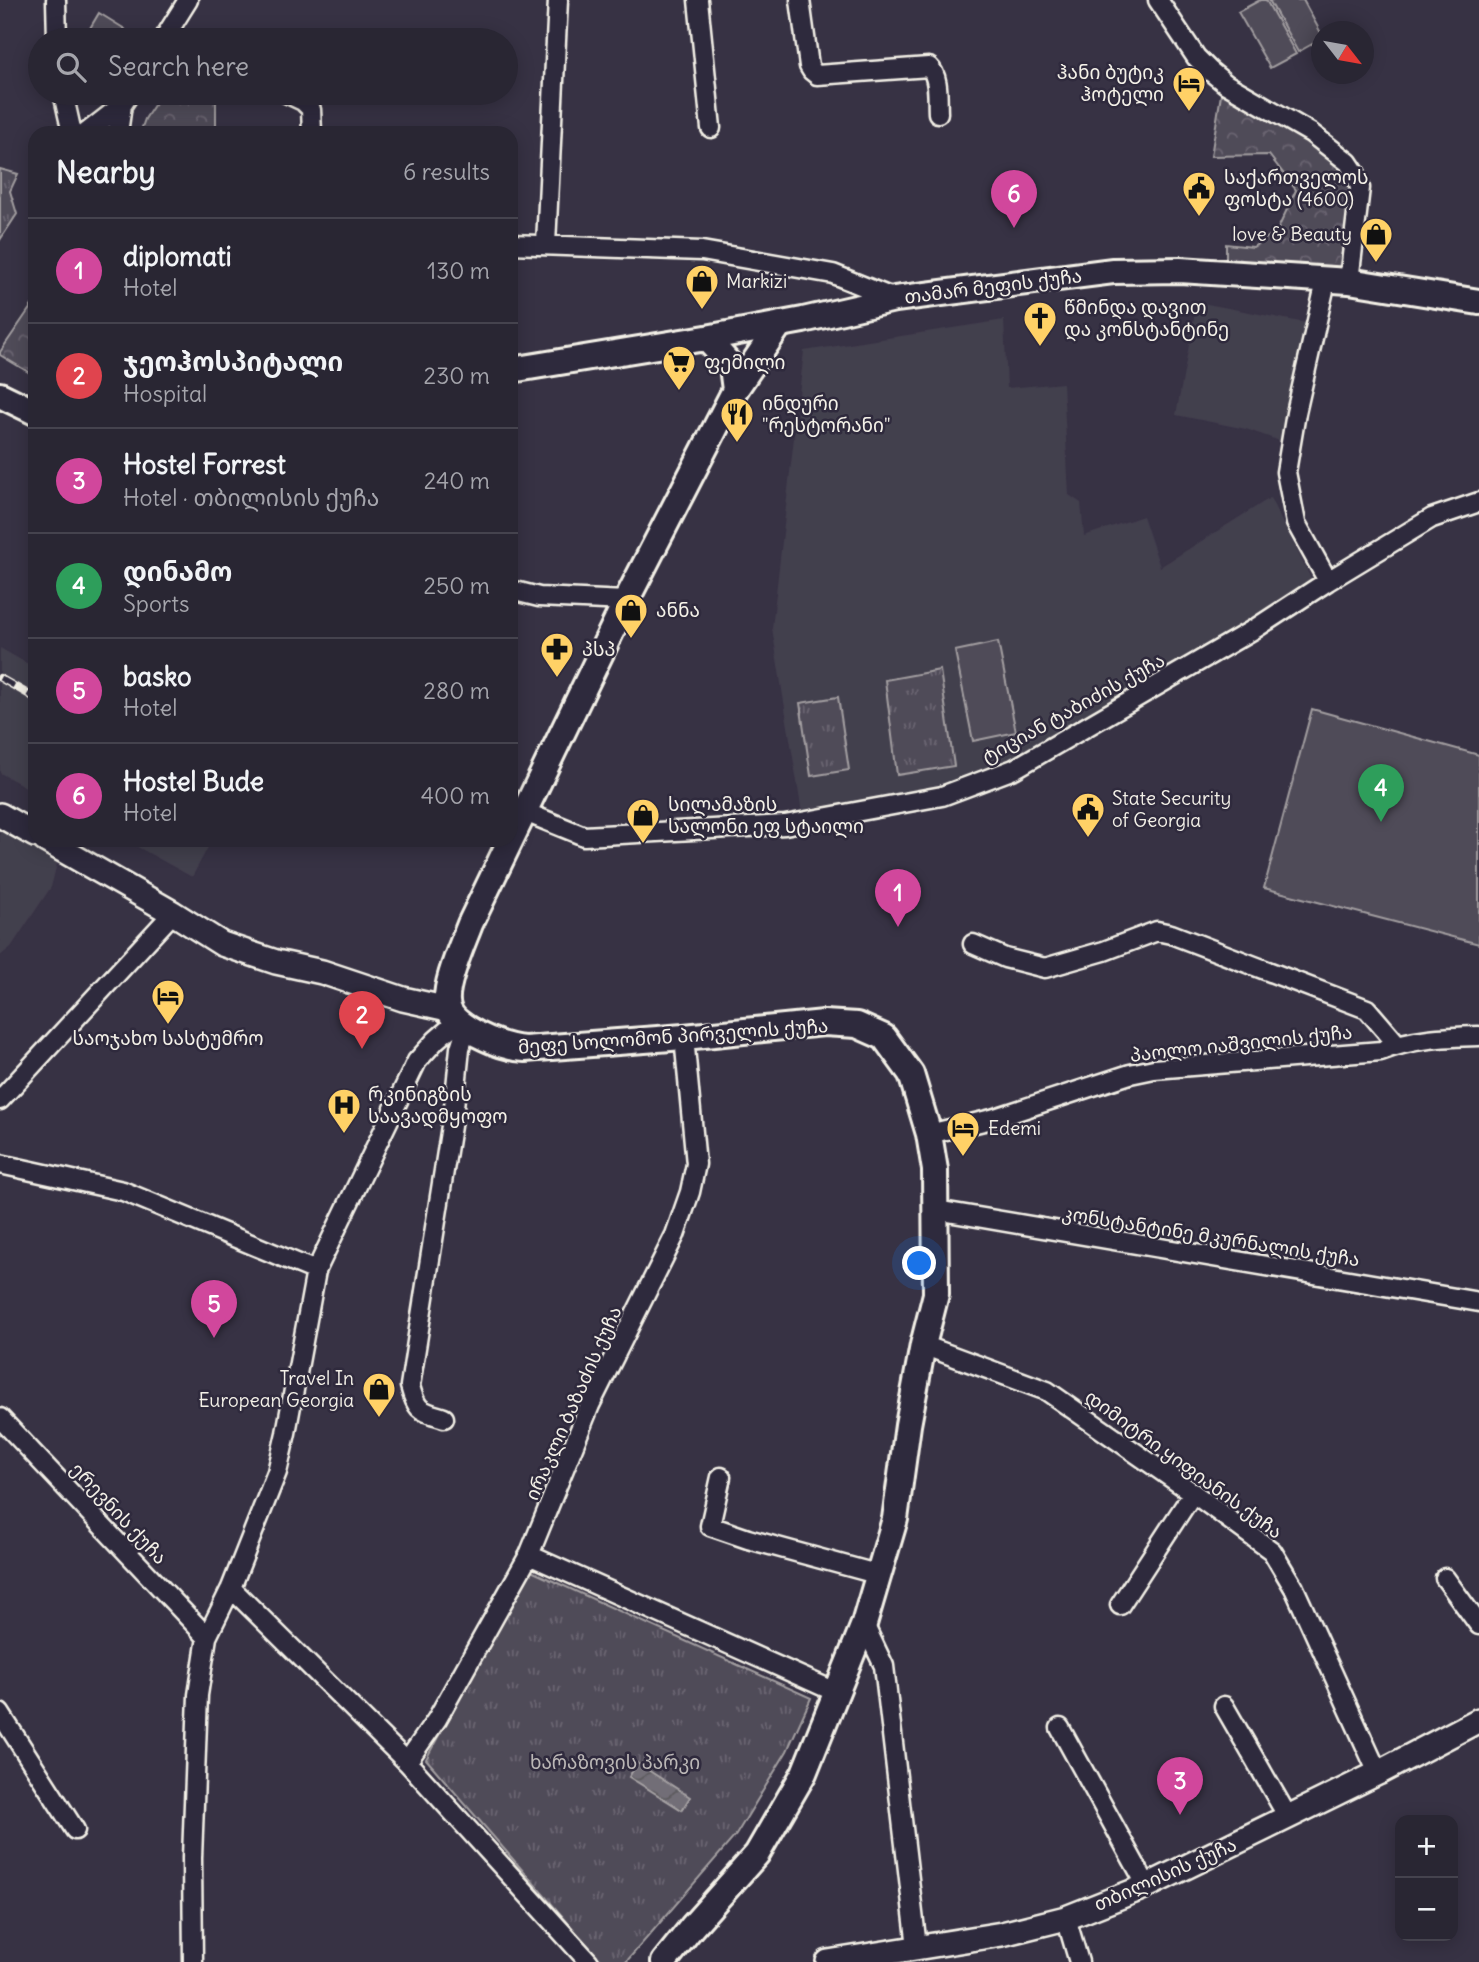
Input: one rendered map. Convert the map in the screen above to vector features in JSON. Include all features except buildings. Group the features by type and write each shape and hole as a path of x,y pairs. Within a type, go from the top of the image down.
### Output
{"main road":[{"name":"თამარ მეფის ქუჩა","path":"518,369 706,338 895,299 1113,271 1180,270 1338,281 1479,302"},
{"path":"518,826 626,601 735,390 780,324"},
{"path":"706,338 732,367 735,390"},
{"path":"0,395 28,409"},
{"path":"457,1019 447,995 452,973 470,924 508,847"},
{"name":"მეფე სოლომონ პირველის ქუჩა","path":"457,1019 498,1044 525,1049 824,1023 857,1025 884,1037 900,1056 911,1074 929,1134 935,1170 936,1294 908,1425 895,1519 880,1575 838,1693 804,1773 757,1854 664,1962"}],"street":[{"path":"56,0 57,28"},
{"path":"170,28 188,0"},
{"path":"546,244 558,0"},
{"path":"698,0 711,128"},
{"path":"800,0 809,66 812,71 817,75 929,68 936,79 937,113"},
{"path":"1158,0 1196,57 1210,71 1226,84 1311,133 1348,162 1356,174 1360,188 1338,281 1296,413 1286,472 1296,523 1328,581"},
{"path":"66,105 70,126"},
{"path":"94,126 119,105"},
{"path":"120,126 125,105"},
{"path":"307,105 311,109 312,126"},
{"path":"518,244 702,251 833,274 895,299"},
{"name":"ტიციან ტაბიძის ქუჩა","path":"525,812 584,835 785,825 942,796 1014,769 1047,751 1256,628 1432,518 1479,502"},
{"path":"518,592 539,597 626,601"},
{"path":"0,816 28,831"},
{"path":"57,847 222,944 276,962 322,972 457,1019"},
{"path":"0,1100 173,913"},
{"path":"973,944 1005,957 1045,968 1104,951 1157,931 1171,934 1367,1009 1397,1044"},
{"path":"193,1962 192,1858 198,1695 207,1637 231,1588 277,1472 316,1271 417,1061 457,1019"},
{"path":"444,1418 420,1410 410,1386 454,1107 460,1048 457,1019"},
{"name":"პაოლო იაშვილის ქუჩა","path":"929,1134 992,1119 1130,1074 1154,1069 1381,1051 1397,1044 1435,1038 1479,1036"},
{"name":"ირაკლი ბაზაძის ქუჩა","path":"407,1762 437,1720 528,1555 590,1405 675,1235 690,1192 695,1164 684,1037"},
{"path":"0,1164 123,1191 316,1271"},
{"name":"კონსტანტინე მკურნალის ქუჩა","path":"936,1210 1479,1302"},
{"name":"დიმიტრი ყიფიანის ქუჩა","path":"923,1345 1046,1391 1272,1551 1294,1588 1378,1773"},
{"name":"ერევნის ქუჩა","path":"0,1418 207,1637"},
{"path":"721,1478 710,1526 880,1575"},
{"path":"1120,1605 1193,1493"},
{"path":"528,1555 838,1693"},
{"path":"1445,1578 1479,1625"},
{"path":"231,1588 407,1762 589,1962"},
{"path":"864,1624 884,1665 917,1947"},
{"path":"1224,1706 1288,1817"},
{"path":"0,1713 75,1830"},
{"name":"თბილისის ქუჩა","path":"828,1962 1002,1934 1066,1918 1147,1886 1378,1773 1479,1720"},
{"path":"1060,1728 1147,1886"},
{"path":"1066,1918 1079,1962"}],"shaded area":[{"path":"1197,302 1311,324 1302,373 1280,441 1246,429 1176,415"},
{"path":"1004,320 1007,388 1063,383 1069,495 1081,503 1084,536 1143,516 1160,567 1270,498 1313,582 989,775 802,813 772,628 804,351"},
{"path":"0,648 28,664 28,788 0,773"},
{"path":"0,827 28,843 28,847 35,847 58,860 51,887 11,947 0,956"},
{"path":"138,847 208,847 192,877"}],"green space":[{"path":"1260,0 1266,0 1296,54 1270,68 1238,12"},
{"path":"1269,0 1303,0 1314,21 1311,21 1311,45 1298,52"},
{"path":"99,13 123,28 90,28"},
{"path":"1222,88 1322,148 1342,168 1353,191 1338,274 1226,264 1226,244 1253,247 1277,231 1296,190 1269,155 1211,156"},
{"path":"154,105 216,105 216,126 142,126"},
{"path":"0,169 18,174 10,191 17,214 0,240"},
{"path":"28,311 28,372 0,355"},
{"path":"998,642 1016,732 973,741 955,651"},
{"path":"940,670 954,766 897,775 885,680"},
{"path":"838,697 849,770 811,776 800,703"},
{"path":"1312,709 1479,755 1479,944 1264,888"},
{"name":"ხარაზოვის პარკი","path":"529,1570 811,1698 787,1751 736,1835 626,1962 602,1962 426,1759"}],"water":[{"path":"637,1763 690,1797 682,1810 629,1777"}],"railway":[{"path":"0,678 28,694"}],"place":[{"name":"ჰანი ბუტიკ ჰოტელი","path":"1189,113"},
{"name":"საქართველოს ფოსტა (4600)","path":"1199,218"},
{"name":"Hostel Bude","path":"1014,228"},
{"name":"love & Beauty","path":"1376,264"},
{"name":"Markizi","path":"702,311"},
{"name":"წმინდა დავით და კონსტანტინე","path":"1040,348"},
{"name":"ფემილი","path":"679,392"},
{"name":"ინდური \"რესტორანი\"","path":"737,444"},
{"name":"ანნა","path":"631,640"},
{"name":"პსპ","path":"557,679"},
{"name":"დინამო","path":"1381,822"},
{"name":"State Security of Georgia","path":"1088,839"},
{"name":"სილამაზის სალონი ეფ სტაილი","path":"643,845"},
{"name":"diplomati","path":"898,927"},
{"name":"საოჯახო სასტუმრო","path":"168,1026"},
{"name":"ჯეოჰოსპიტალი","path":"362,1049"},
{"name":"რკინიგზის საავადმყოფო","path":"344,1135"},
{"name":"Edemi","path":"963,1158"},
{"name":"basko","path":"214,1338"},
{"name":"Travel In European Georgia","path":"379,1419"},
{"name":"Hostel Forrest","path":"1180,1815"}]}
